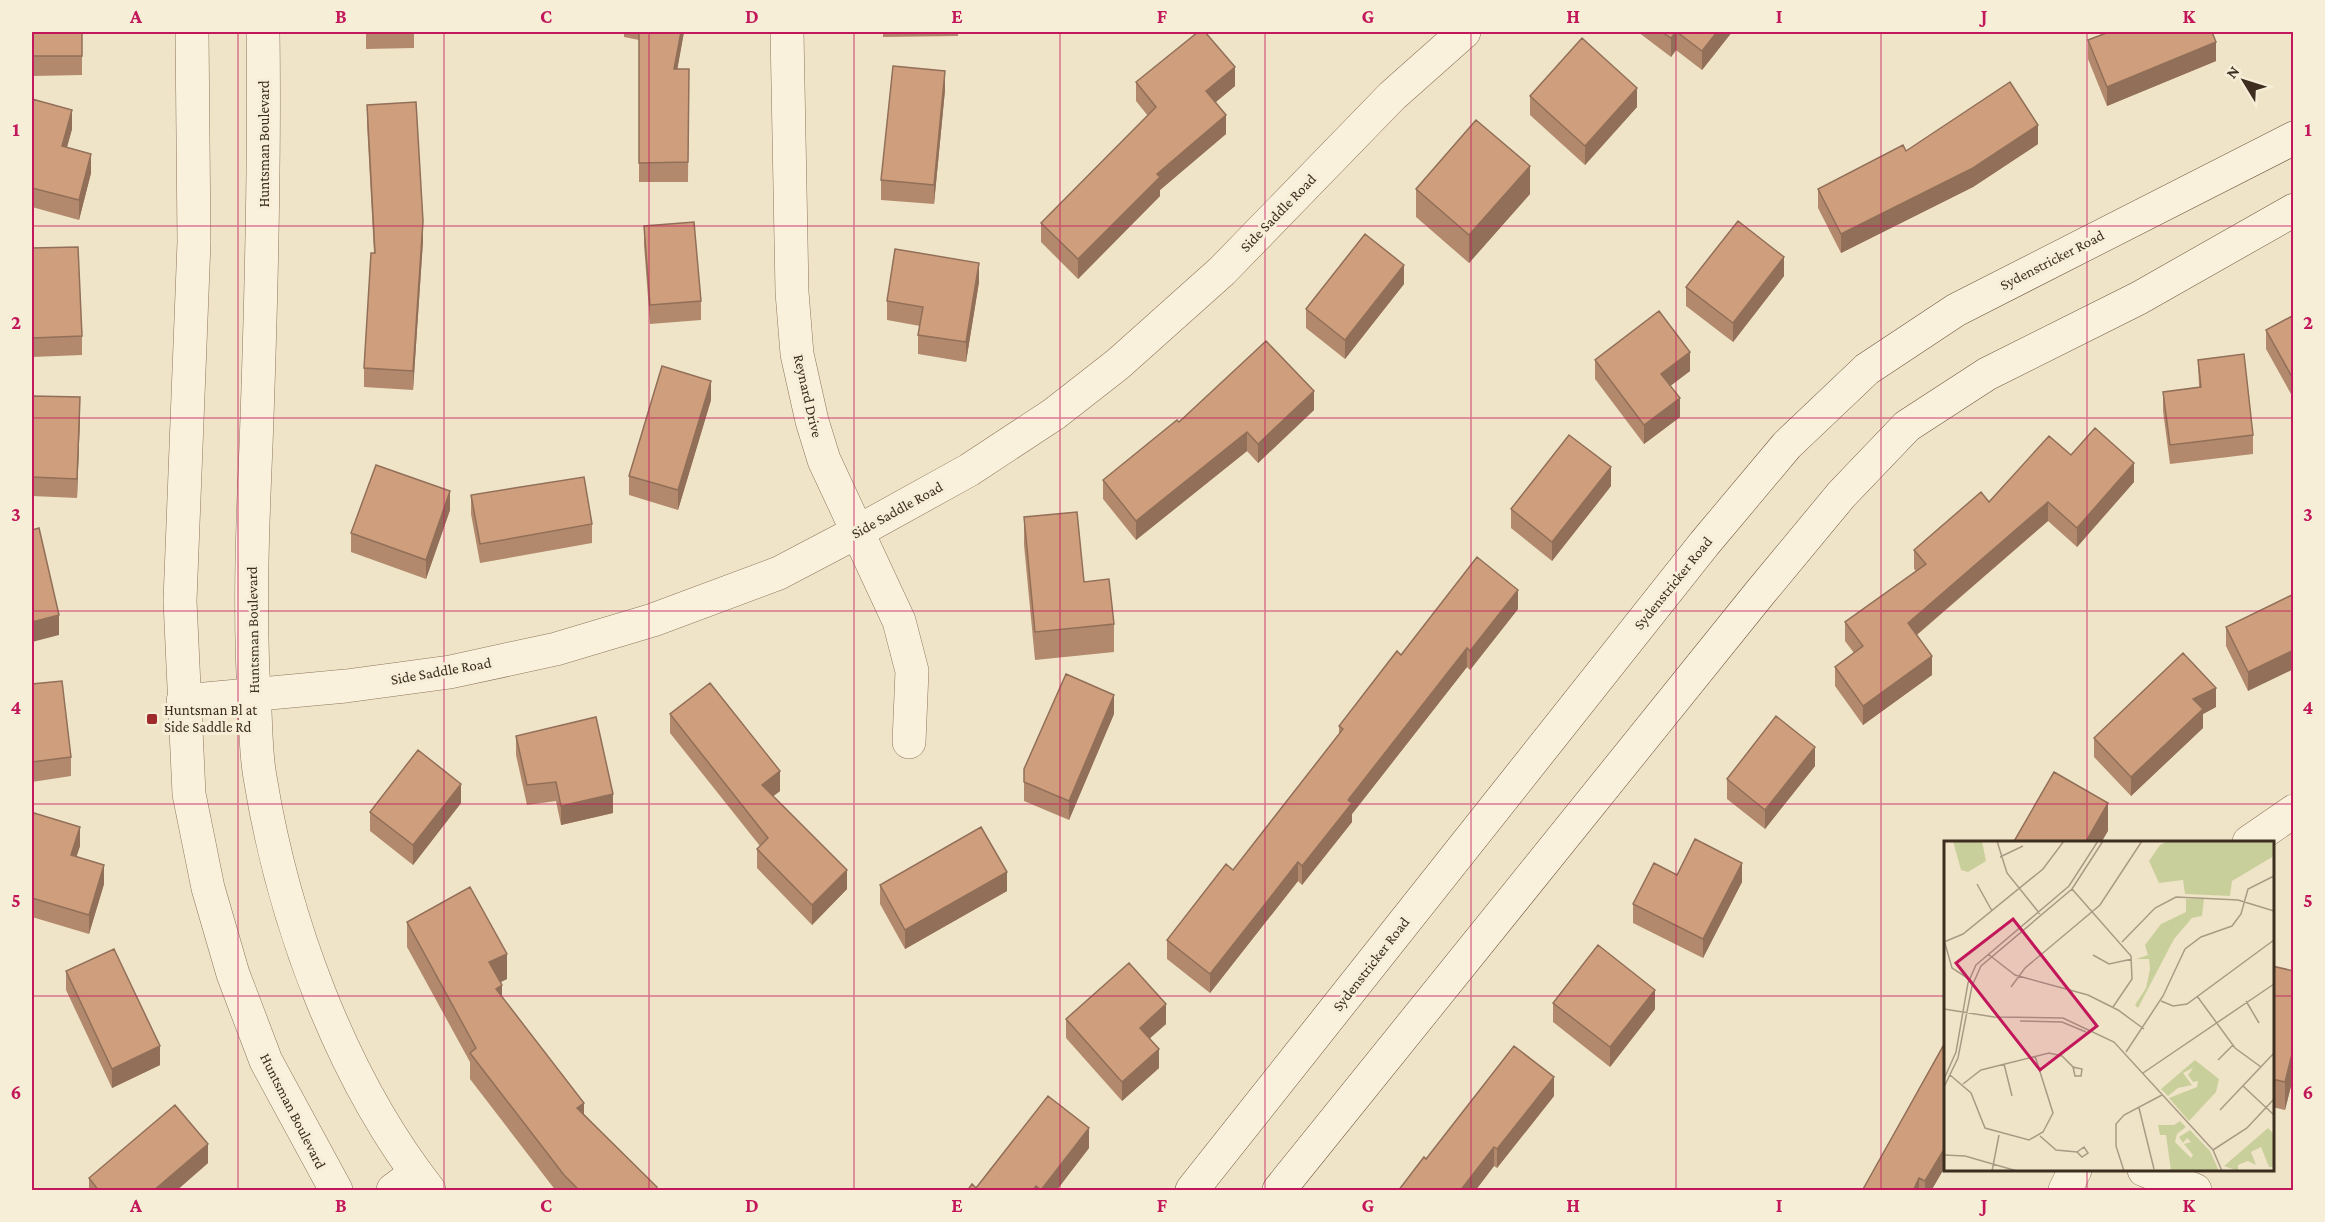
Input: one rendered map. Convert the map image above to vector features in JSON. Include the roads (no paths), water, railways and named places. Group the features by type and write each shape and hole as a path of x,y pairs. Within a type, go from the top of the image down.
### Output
{"street":[{"name":"Huntsman Boulevard","path":"192,32 194,242 180,601 189,794 208,888 233,974 266,1061 336,1191"},
{"name":"Huntsman Boulevard","path":"262,32 264,243 250,601 259,775 278,864 294,921 327,1009 413,1185"},
{"name":"Reynard Drive","path":"787,32 792,292 797,354 812,421 824,460 899,621 912,671 909,742"},
{"name":"Side Saddle Road","path":"183,701 450,672 556,649 653,620 779,573 969,470 1054,414 1118,364 1222,271 1392,96 1464,32"},
{"name":"Sydenstricker Road","path":"1192,1191 1704,544 1787,445 1867,369 1956,310 2294,138"},
{"path":"1279,1191 1759,594 1841,495 1907,426 1987,374 2139,298 2294,210"},
{"path":"2252,841 2294,811"},
{"path":"2066,1191 2075,1171"},
{"path":"2146,1171 2195,1191"}],"place":[{"name":"Huntsman Bl at Side Saddle Rd","path":"152,719"}]}
